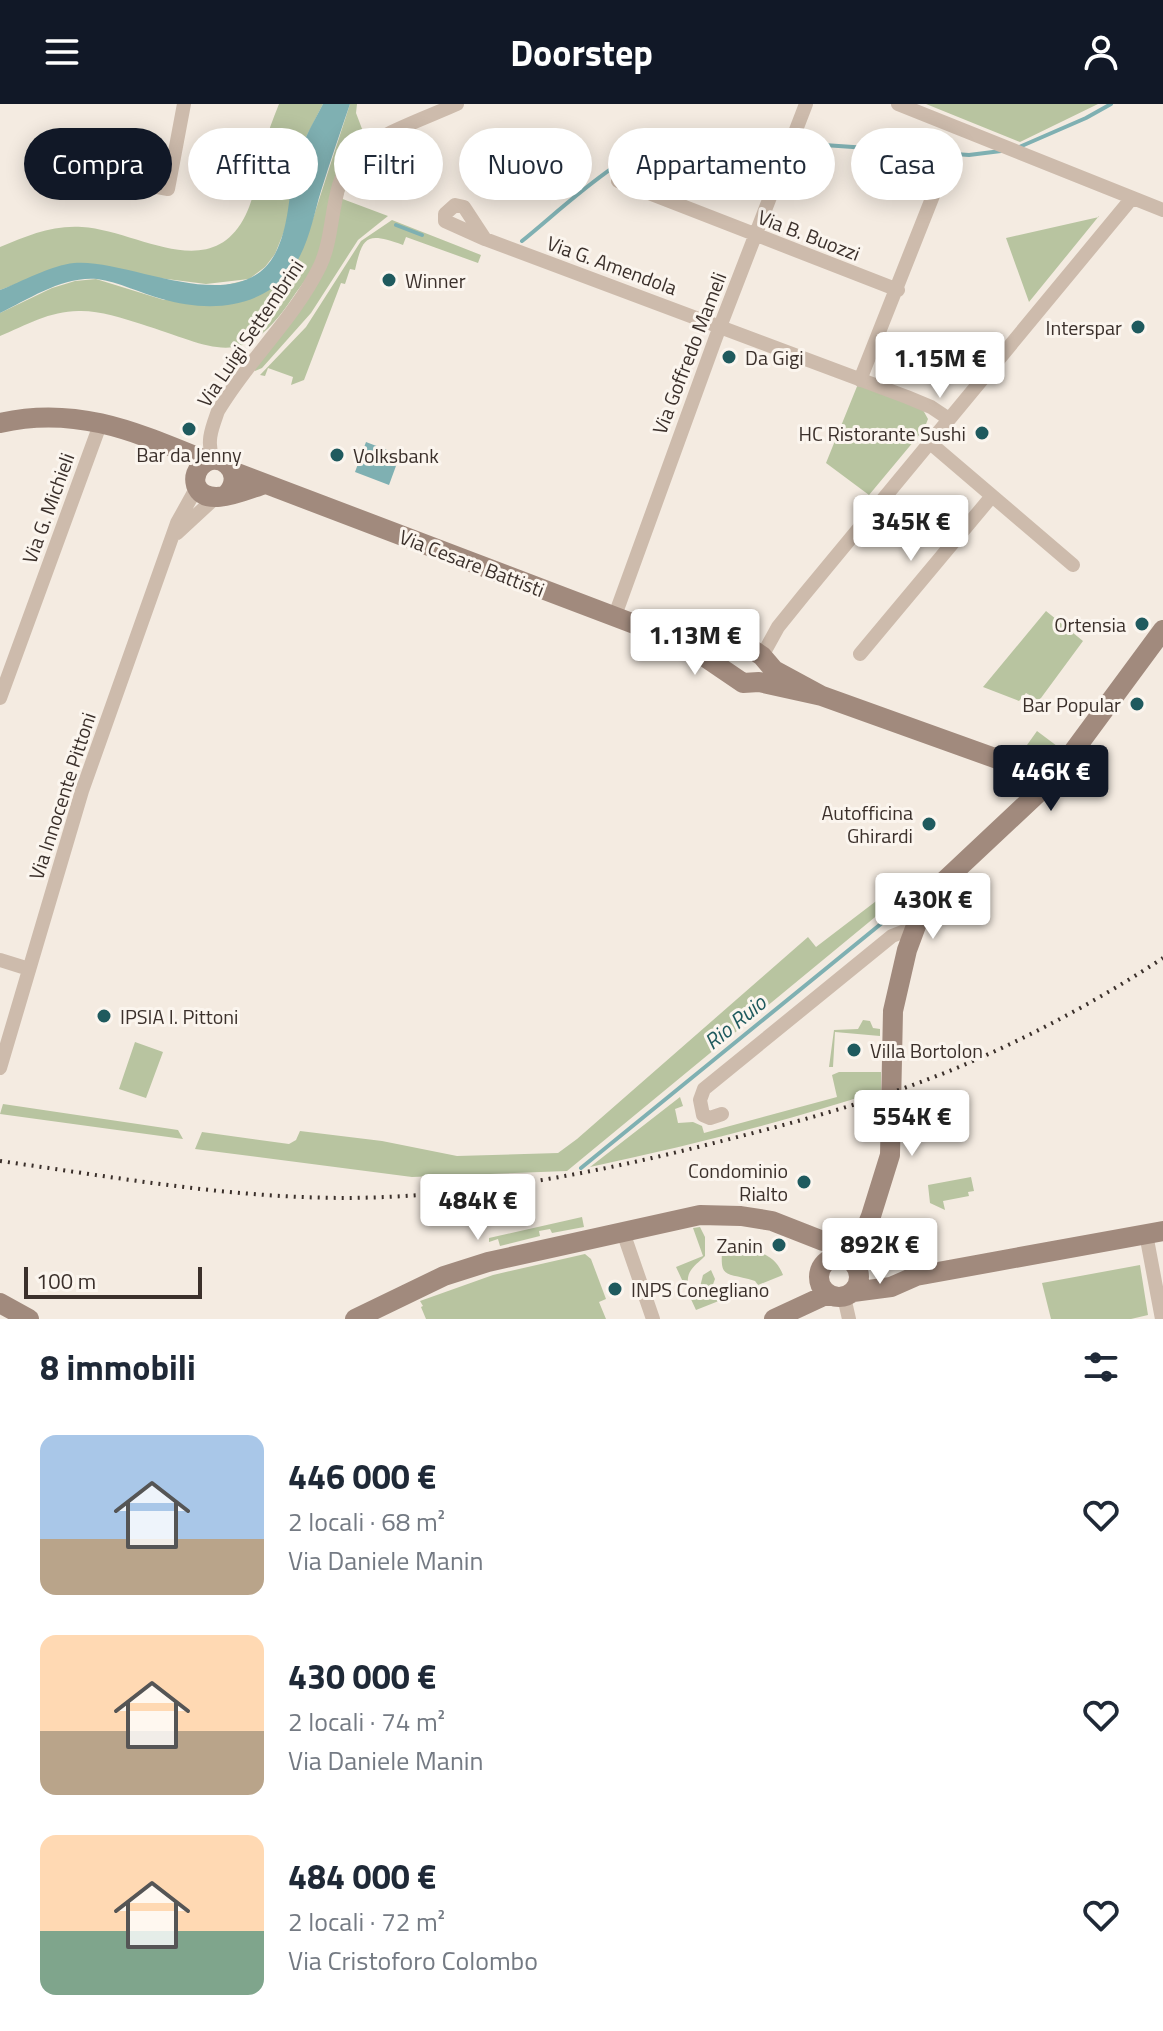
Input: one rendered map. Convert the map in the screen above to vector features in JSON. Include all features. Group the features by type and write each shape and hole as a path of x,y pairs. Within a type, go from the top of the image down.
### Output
{"street":[{"path":"172,168 184,104"},
{"name":"Via Luigi Settembrini","path":"203,470 209,451 209,435 218,411 305,292 321,263 343,176 355,154 457,104"},
{"name":"Via Goffredo Mameli","path":"614,618 720,326 806,104"},
{"path":"898,104 1163,210"},
{"path":"755,660 778,627 1132,198"},
{"name":"Via B. Buozzi","path":"665,200 898,290"},
{"path":"860,380 932,200"},
{"name":"Via G. Amendola","path":"485,239 921,403 949,419"},
{"path":"0,423 51,417 101,422 141,434 178,450 203,470 204,495 221,496 265,484"},
{"name":"Via G. Michieli","path":"0,698 101,422"},
{"path":"929,442 1073,565"},
{"path":"203,470 224,462 232,471 234,483 221,496"},
{"name":"Via Innocente Pittoni","path":"0,1068 82,791 171,539 203,470"},
{"name":"Via Cesare Battisti","path":"232,471 614,618 679,641 755,660 822,696 1053,779"},
{"name":"Via Innocente Pittoni","path":"171,539 221,496"},
{"path":"860,654 992,496"},
{"path":"849,1319 841,1294 819,1281 819,1274 843,1263 879,1192 892,1143 891,1032 897,991 915,927 940,885 1053,779 1163,630"},
{"name":"Via Cesare Battisti","path":"679,641 743,683 755,660"},
{"path":"1007,764 1023,793 1017,816"},
{"path":"722,1114 710,1118 703,1115 700,1100 704,1089 896,933 915,927"},
{"path":"875,951 884,947 907,950"},
{"path":"0,960 29,969"},
{"path":"843,1263 854,1232 879,1192"},
{"path":"355,1319 455,1273 488,1262 700,1215 772,1221 834,1243 843,1241 854,1232"},
{"path":"755,1218 872,1276 916,1276 1158,1236 1162,1319"},
{"path":"623,1232 653,1319"},
{"path":"841,1294 859,1279 843,1263"},
{"path":"774,1319 841,1294 891,1287 916,1276"},
{"path":"0,1303 29,1319"}],"green space":[{"path":"279,104 323,104 311,128 271,128"},
{"path":"350,104 357,104 356,113 362,128 342,128"},
{"path":"926,104 1098,104 1020,142"},
{"path":"334,153 334,200 341,200 331,231 307,277 275,321 259,337 226,348 208,346 119,317 81,311 49,316 0,336 0,313 52,288 96,279 164,300 292,269 306,240"},
{"path":"251,200 290,200 287,224 275,254 265,267 249,279 206,284 151,277 43,274 0,290 0,247 30,235 82,227 190,251 210,248 228,239 243,220"},
{"path":"339,200 388,216 358,240 311,313 262,368 255,371 254,370 314,285"},
{"path":"1098,217 1029,302 1006,238"},
{"path":"392,220 481,255 478,263 406,237 403,245 382,239 369,240 361,249 355,270 350,269 345,284 341,283 304,380 291,385 293,377 268,368 265,376 260,375 306,327 361,241"},
{"path":"858,384 923,410 928,419 924,429 869,495 826,463"},
{"path":"1046,611 1083,641 1041,698 1038,700 1026,693 1019,701 983,687"},
{"path":"1037,731 1057,746 1042,755 1022,752"},
{"path":"888,892 897,899 567,1171 412,1177 195,1149 202,1132 289,1144 296,1140 300,1131 382,1141 457,1156 558,1153 808,937 816,947"},
{"path":"863,1020 880,1029 880,1036 835,1032 833,1067 829,1067 834,1030 858,1029"},
{"path":"135,1042 163,1052 146,1098 119,1089"},
{"path":"839,1072 881,1072 881,1090 737,1133 590,1167 680,1097 683,1106 675,1109 678,1123 693,1122 702,1126 704,1133 837,1097 832,1075"},
{"path":"3,1104 178,1130 183,1139 0,1114"},
{"path":"971,1177 974,1191 968,1192 969,1196 943,1201 945,1210 930,1203 928,1185"},
{"path":"582,1217 584,1227 552,1233 550,1229 539,1231 540,1236 500,1246 498,1239 489,1242 489,1238"},
{"path":"700,1227 705,1237 705,1256 689,1274 690,1291 700,1287 703,1275 711,1270 715,1279 712,1287 717,1293 733,1285 749,1289 696,1310 676,1267 703,1256 693,1228"},
{"path":"723,1240 764,1254 778,1265 783,1275 758,1285 755,1281 726,1272 722,1262"},
{"path":"585,1254 591,1259 606,1299 599,1302 606,1319 426,1319 421,1307 420,1301 493,1275"},
{"path":"1140,1265 1148,1315 1131,1319 1051,1319 1042,1283"}],"water":[{"path":"323,104 350,104 342,128 334,128 334,151 301,253 290,271 263,294 231,304 197,306 162,299 105,280 84,279 47,290 0,313 0,290 65,264 97,264 210,285 236,283 258,273 280,244 289,200 318,200 318,128 310,128"},
{"path":"366,442 400,455 389,485 355,472"}],"waterway":[{"path":"1017,148 1111,104"},
{"path":"835,146 969,155 1001,151"},
{"path":"522,241 608,172"},
{"path":"396,225 422,235"},
{"name":"Rio Ruio","path":"581,1168 909,901"}],"railway":[{"path":"0,1161 188,1188 302,1197 402,1196 551,1178 731,1139 895,1091 959,1067 1038,1030 1114,989 1163,958"}],"place":[{"name":"Winner","path":"389,280"},
{"name":"Interspar","path":"1138,327"},
{"name":"Da Gigi","path":"729,357"},
{"name":"Bar da Jenny","path":"189,429"},
{"name":"HC Ristorante Sushi","path":"982,433"},
{"name":"Volksbank","path":"337,455"},
{"name":"Ortensia","path":"1142,624"},
{"name":"Bar Popular","path":"1137,704"},
{"name":"Autofficina Ghirardi","path":"929,824"},
{"name":"IPSIA I. Pittoni","path":"104,1016"},
{"name":"Villa Bortolon","path":"854,1050"},
{"name":"Condominio Rialto","path":"804,1182"},
{"name":"Zanin","path":"779,1245"},
{"name":"INPS Conegliano","path":"615,1289"}]}
